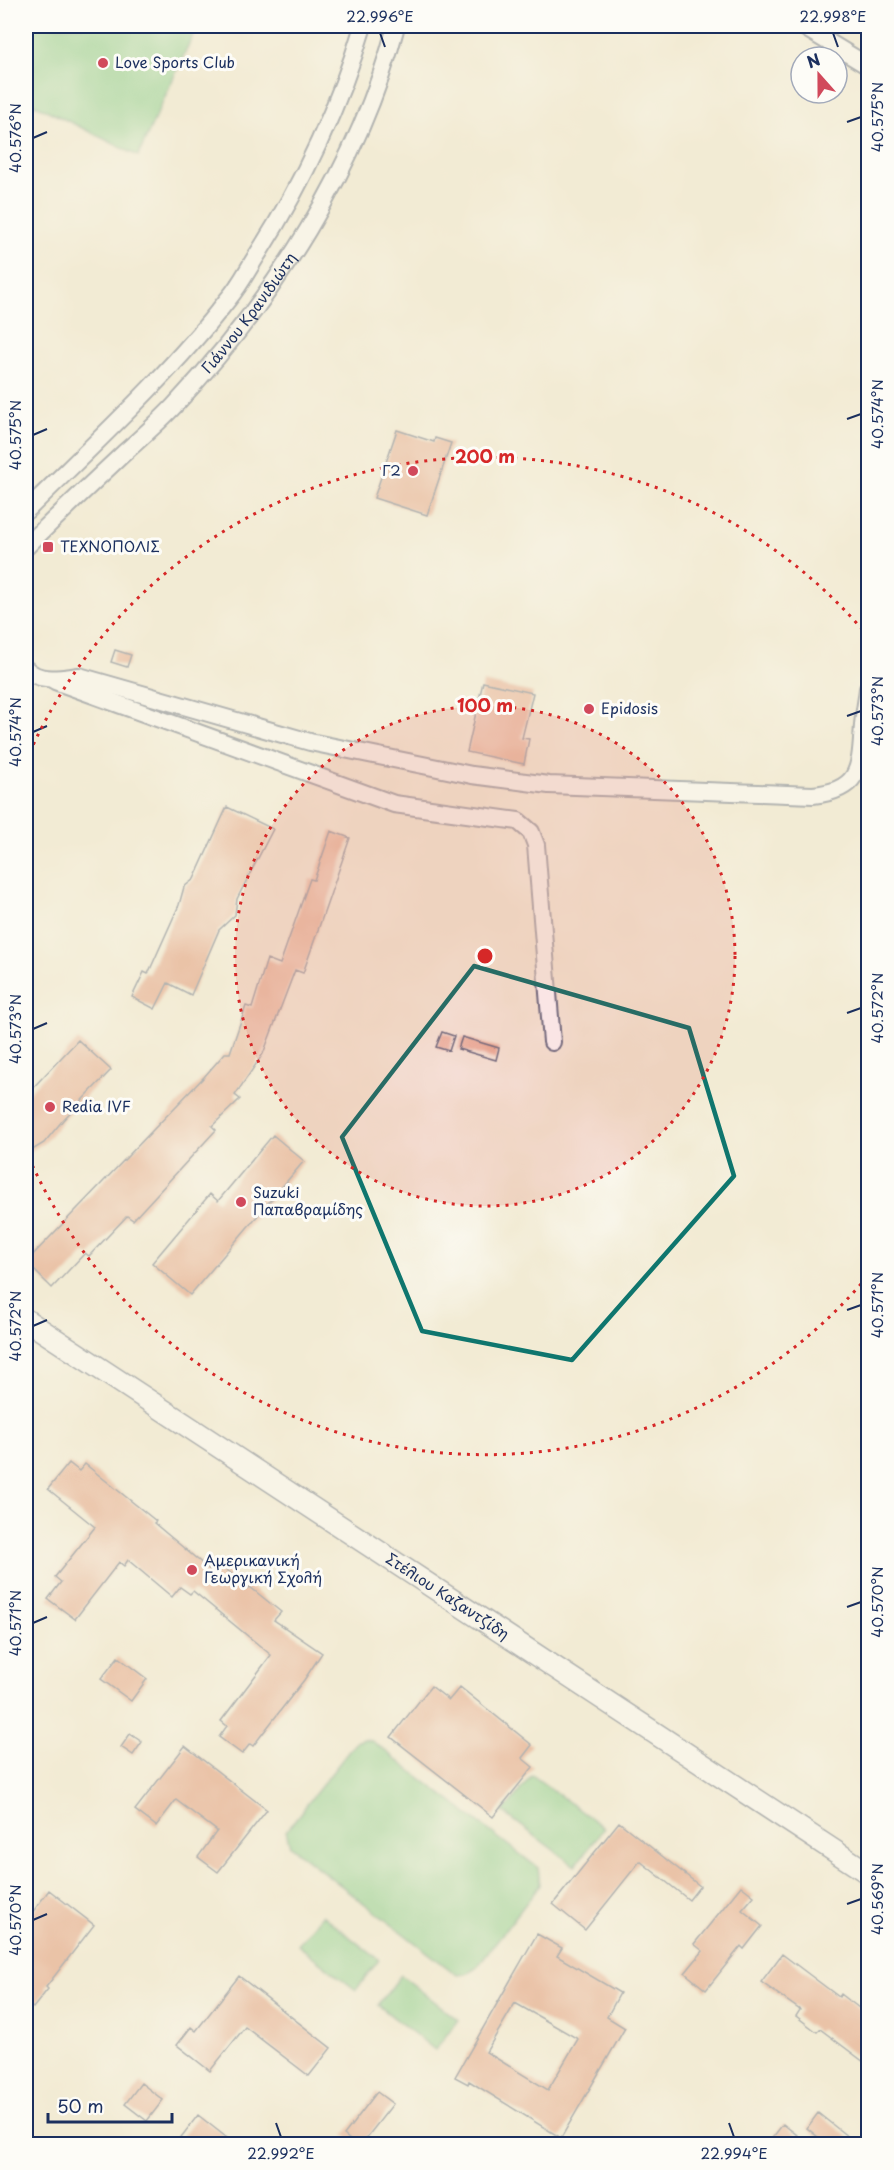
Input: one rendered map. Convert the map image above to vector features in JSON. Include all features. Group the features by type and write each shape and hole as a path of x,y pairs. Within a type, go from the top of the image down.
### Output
{"main road":[{"name":"Στέλιου Καζαντζίδη","path":"26,1320 868,1873"}],"street":[{"name":"Γιάννου Κρανιδιώτη","path":"26,511 139,400 231,296 271,233 310,164 338,102 363,26"},
{"name":"Γιάννου Κρανιδιώτη","path":"26,547 173,407 240,330 292,257 326,198 361,125 396,26"},
{"path":"802,26 868,66"},
{"path":"27,672 394,804 518,820 531,832 536,845 552,1042"},
{"path":"51,679 79,676 310,742 471,775 549,785 813,795 831,793 848,784 856,775 861,759 868,688"}],"highlighted area":[{"path":"474,966 689,1028 734,1176 572,1360 422,1331 342,1137"}],"green space":[{"name":"Love Sports Club","path":"26,26 197,26 138,156 26,100"},
{"path":"364,1739 372,1741 538,1868 540,1885 475,1969 466,1974 457,1975 290,1846 286,1831 356,1742"},
{"path":"532,1775 604,1828 575,1866 503,1812"},
{"path":"322,1915 379,1960 356,1990 298,1945"},
{"path":"401,1975 458,2020 435,2050 378,2005"}],"building":[{"name":"Γ2","path":"397,430 434,442 435,438 451,443 427,515 374,498"},
{"path":"115,650 131,655 127,667 111,662"},
{"path":"483,682 533,693 522,738 529,739 524,764 467,752"},
{"path":"227,807 273,829 237,899 235,915 219,930 191,995 168,983 155,1009 132,997 144,972 148,974 179,905 184,887 194,879"},
{"path":"331,831 350,838 303,973 295,970 263,1054 235,1095 240,1099 212,1126 216,1130 133,1220 127,1216 89,1256 85,1253 52,1288 26,1262 225,1053 230,1053 246,1006 252,1008 267,959 280,964 310,879 314,880"},
{"path":"442,1032 454,1036 449,1051 436,1047"},
{"path":"462,1037 499,1048 496,1060 458,1049"},
{"name":"Redia IVF","path":"78,1040 111,1070 44,1143 26,1154 26,1095"},
{"path":"273,1135 304,1161 190,1295 152,1263 210,1194 218,1201"},
{"path":"69,1463 79,1471 85,1464 156,1521 154,1523 210,1570 217,1562 281,1612 274,1620 322,1653 253,1746 250,1744 242,1754 219,1737 227,1726 221,1721 271,1655 193,1591 190,1594 180,1587 172,1597 128,1560 124,1566 119,1562 75,1619 48,1599 61,1582 55,1577 95,1527 48,1489"},
{"path":"118,1657 147,1679 131,1701 101,1679"},
{"path":"431,1686 449,1700 460,1687 532,1745 522,1758 533,1767 493,1817 391,1737"},
{"path":"130,1734 142,1742 133,1755 121,1747"},
{"path":"185,1746 267,1810 218,1872 198,1857 217,1831 176,1800 156,1826 135,1810"},
{"path":"619,1822 700,1886 689,1900 640,1861 585,1930 553,1904"},
{"path":"741,1886 754,1896 742,1910 762,1926 744,1949 741,1946 706,1990 685,1973 703,1951 694,1944"},
{"path":"49,1890 94,1925 46,1987 48,1989 33,2008 26,2002 26,1921"},
{"path":"537,1934 562,1948 557,1956 620,1993 607,2017 625,2028 561,2138 469,2081 468,2084 455,2077","holes":["515,2003 578,2039 548,2090 486,2052"]},
{"path":"782,1954 839,1997 841,1994 868,2015 868,2065 820,2029 817,2032 796,2016 800,2010 761,1982"},
{"path":"239,1976 331,2048 309,2076 245,2027 210,2071 177,2045 191,2027 196,2031"},
{"path":"141,2083 163,2100 147,2121 125,2104"},
{"path":"377,2092 393,2104 361,2145 356,2145 344,2135"},
{"path":"818,2113 858,2145 828,2145 807,2128"},
{"path":"198,2115 236,2145 175,2145"},
{"path":"783,2124 797,2135 790,2145 767,2145"}],"place":[{"name":"Love Sports Club","path":"103,63"},
{"name":"Γ2","path":"413,471"},
{"name":"ΤΕΧΝΟΠΟΛΙΣ","path":"48,547"},
{"name":"Epidosis","path":"589,709"},
{"name":"Redia IVF","path":"50,1107"},
{"name":"Suzuki Παπαβραμίδης","path":"241,1202"},
{"name":"Αμερικανική Γεωργική Σχολή","path":"192,1570"}]}
